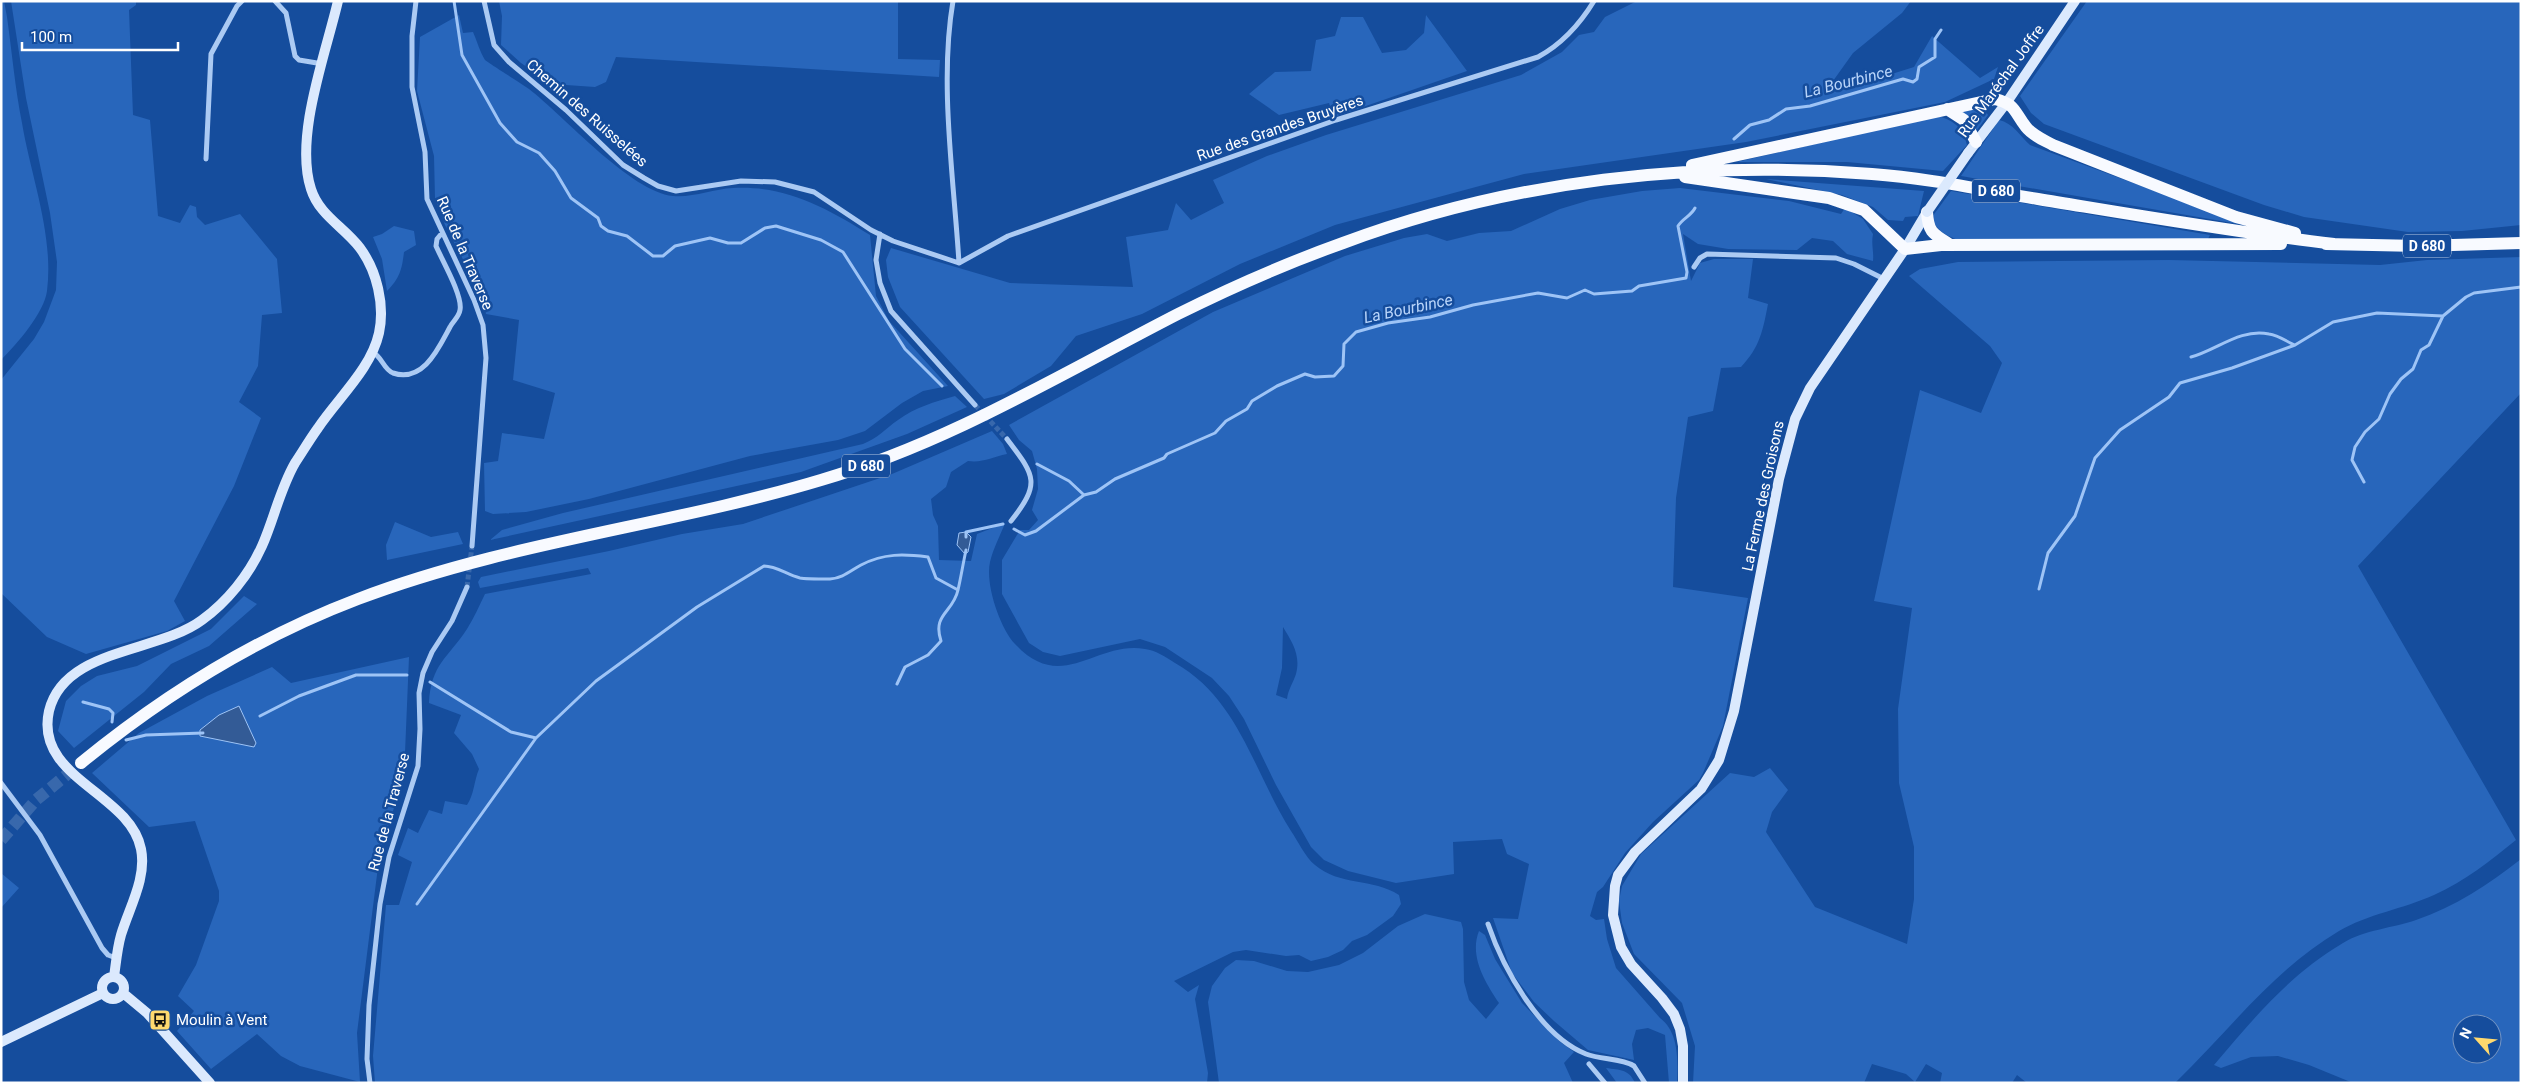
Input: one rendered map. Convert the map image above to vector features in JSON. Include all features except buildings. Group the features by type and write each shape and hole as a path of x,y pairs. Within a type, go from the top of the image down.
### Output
{"main road":[{"path":"114,977 116,958 138,886 141,849 135,832 125,819 63,762 52,746 48,727 49,710 58,689 80,669 107,657 168,639 200,622 224,602 261,548 293,468 317,428 372,352 379,335 381,304 371,267 360,247 319,206 310,188 307,167 308,127 338,1"},
{"name":"Rue Maréchal Joffre","path":"1927,212 1976,142 2008,102 2075,1"},
{"path":"1655,173 1947,109 1980,100 1996,99 2008,102 2030,131 2053,145 2236,216 2334,244"},
{"path":"1947,109 1964,120 1976,142"},
{"name":"D 680","path":"81,763 148,711 198,679 303,622 359,599 430,575 508,554 749,499 818,481 878,462 945,435 1011,403 1227,291 1346,242 1404,222 1540,189 1655,173 1792,170 1875,174 1964,185 2242,233 2334,244 2428,246 2521,243"},
{"path":"1655,173 1828,198 1864,210 1905,249 1951,246 2334,244"},
{"path":"1927,212 1928,226 1935,236 1951,246"},
{"name":"La Ferme des Groisons","path":"1683,1083 1683,1046 1680,1029 1674,1014 1631,964 1621,947 1613,914 1613,897 1618,875 1625,864 1649,837 1701,790 1718,760 1734,711 1779,479 1795,420 1810,388 1905,249 1927,212"},
{"path":"114,977 123,983 123,993 118,998 111,999 103,993 102,983 107,978 114,977"},
{"path":"1,1042 103,993"},
{"path":"123,993 147,1013 210,1083"}],"street":[{"path":"206,159 212,54 237,6 242,1"},
{"path":"275,1 286,13 295,56 298,60 323,64"},
{"name":"Rue de la Traverse","path":"416,1 412,36 412,87 426,152 427,199 474,300 484,333 486,358 472,546"},
{"name":"Chemin des Ruisselées","path":"484,1 494,44 509,62 566,110 623,165 658,186 676,191 741,181 775,182 814,192 880,234 959,263"},
{"path":"954,1 948,30 950,148 959,263"},
{"name":"Rue des Grandes Bruyères","path":"959,263 1008,236 1336,120 1538,58 1557,47 1586,14 1594,1"},
{"path":"372,352 376,354 386,368 394,373 409,374 424,366 438,350 460,311 460,301 436,246 437,238 442,233"},
{"path":"880,234 876,260 880,283 891,311 975,405"},
{"path":"1694,267 1700,258 1707,254 1836,258 1854,264 1884,279"},
{"path":"1006,439 1030,470 1032,478 1028,500 1011,521"},
{"name":"Rue de la Traverse","path":"370,1083 367,1059 369,1005 380,904 388,857 418,766 419,692 426,666 452,621 467,587"},
{"path":"1,784 40,835 102,948 108,955 116,958"},
{"path":"1488,924 1500,958 1510,977 1542,1019 1560,1036 1586,1054 1634,1066 1645,1083"},
{"path":"1589,1064 1605,1083"}],"shaded area":[{"path":"1,1 4,1 15,83 45,227 48,270 47,291 41,309 22,337 1,360"},
{"path":"11,1 136,1 136,5 129,10 133,115 150,120 158,216 180,223 190,205 196,207 197,217 205,225 240,214 277,259 282,313 262,315 258,366 239,402 261,418 234,486 174,601 185,621 167,631 86,654 47,637 1,593 1,380 34,339 44,322 56,290 57,262 50,213 26,98"},
{"path":"499,1 898,1 898,59 940,60 939,77 616,57 606,82 595,87 552,84 521,63 501,45 502,16"},
{"path":"1637,1 1911,1 1902,13 1853,53 1828,88 1844,89 1914,67 1932,36 1980,78 1998,67 1994,79 1945,102 1746,142 1524,174 1335,225 1240,264 1142,314 1076,336 1051,366 1004,394 984,399 900,307 888,277 886,260 891,248 1010,283 1133,287 1126,237 1168,230 1176,203 1191,220 1224,203 1213,180 1267,156 1326,135 1521,75 1562,52 1579,35 1594,32 1605,17"},
{"path":"2087,1 2521,1 2521,225 2462,231 2408,232 2304,217 2264,205 2044,124 2031,113 2020,96"},
{"path":"459,15 463,33 473,32 485,60 544,101 618,168 656,191 680,196 733,188 770,190 788,194 821,207 870,235 876,296 889,321 948,386 923,391 902,403 865,431 838,440 750,456 589,499 526,512 493,514 485,511 484,463 498,461 502,433 544,439 555,393 513,380 519,320 486,314 480,292 445,225 435,199 434,156 417,91 420,37"},
{"path":"1426,15 1467,71 1334,117 1329,103 1279,115 1249,94 1275,72 1311,71 1316,40 1335,36 1341,17 1363,17 1382,53 1406,50 1424,33"},
{"path":"1983,107 1988,115 1977,130 1958,111"},
{"path":"1938,116 1954,123 1961,130 1967,145 1943,171 1847,162 1736,162"},
{"path":"1999,120 2012,127 2030,145 2250,226 1961,176"},
{"path":"1766,179 1924,191 1918,216 1905,217 1903,221 1888,220 1873,207 1842,195"},
{"path":"1680,188 1789,201 1841,214 1845,208 1863,219 1873,234 1873,261 1847,254 1833,241 1812,238 1797,250 1728,249 1698,244 1683,234 1691,281 1700,263 1714,259 1753,259 1748,298 1768,304 1760,338 1753,352 1741,367 1721,368 1713,411 1688,417 1676,498 1673,587 1748,598 1723,726 1703,773 1699,780 1653,822 1625,853 1603,887 1597,892 1590,916 1596,920 1604,919 1607,939 1616,968 1671,1031 1677,1056 1677,1083 1669,1083 1665,1035 1648,1028 1636,1030 1632,1044 1634,1060 1588,1050 1534,1002 1512,973 1493,918 1518,919 1529,864 1507,854 1502,839 1453,842 1454,874 1396,883 1348,871 1324,860 1311,847 1276,785 1244,719 1229,696 1212,678 1165,647 1140,639 1060,656 1043,652 1029,643 1002,594 1002,560 1020,530 1029,530 1038,520 1032,510 1038,489 1037,469 1032,451 1019,440 1009,425 1213,312 1345,256 1404,238 1427,234 1447,241 1479,233 1511,231 1560,209 1590,200 1642,191","holes":["1283,627 1295,649 1297,661 1296,674 1287,699 1276,695 1282,668"]},
{"path":"1951,191 2210,235 2208,239 1961,241 1940,230 1932,217"},
{"path":"394,226 414,231 416,245 404,252 400,273 387,291 382,259 373,237 382,234"},
{"path":"2521,257 2521,393 2358,566 2516,840 2477,870 2434,895 2350,925 2315,947 2293,964 2252,1002 2175,1083 2027,1083 2017,1075 2012,1083 1940,1083 1942,1073 1926,1064 1915,1082 1906,1074 1872,1064 1864,1083 1693,1083 1695,1046 1682,1003 1634,954 1622,923 1619,901 1622,886 1641,854 1730,773 1754,777 1770,768 1788,790 1772,812 1766,832 1815,907 1907,944 1914,899 1914,847 1899,783 1898,709 1912,608 1874,601 1920,390 1981,413 2002,363 1990,346 1909,276 1920,269 1958,262 2169,260 2380,265 2427,260"},
{"path":"955,396 967,407 907,434 801,472 490,540 502,530 563,513 863,444 918,408"},
{"path":"992,431 1003,444 1007,454 983,460 968,461 951,472 946,487 931,499 933,515 938,526 939,560 971,561 977,534 1005,523 990,562 989,571 992,593 999,617 1009,637 1015,644 1032,658 1048,665 1064,666 1127,648 1145,649 1157,652 1197,678 1215,696 1230,717 1278,809 1308,858 1324,872 1345,879 1378,886 1399,895 1401,904 1393,916 1367,935 1352,941 1343,950 1328,957 1311,961 1299,955 1286,956 1246,950 1233,952 1174,981 1188,992 1199,985 1195,999 1208,1073 1207,1083 375,1083 373,1056 386,905 399,905 412,862 398,855 408,828 418,833 429,810 442,814 445,801 467,805 479,769 472,754 454,733 461,715 429,703 433,679 442,662 467,629 485,594 591,574 588,568 480,588 478,582 481,577 682,534 743,524 892,474"},
{"path":"395,522 431,537 458,532 463,544 387,560 386,545"},
{"path":"966,532 971,537 968,552 965,554 957,545 959,533"},
{"path":"244,596 257,604 209,646 171,664 144,692 74,748 58,731 66,701 81,686 97,676 137,666 211,629"},
{"path":"409,657 404,777 380,851 357,1033 360,1082 300,1066 281,1056 257,1034 211,1069 177,1031 194,1011 178,996 196,965 219,901 219,891 195,821 149,827 92,773 139,733 207,696 272,667 291,683"},
{"path":"239,706 256,743 254,747 200,736 200,730 219,715"},
{"path":"2521,859 2521,1083 2353,1083 2309,1065 2278,1056 2251,1057 2221,1068 2214,1065 2273,998 2305,969 2323,956 2360,935 2407,923 2445,908 2484,886"},
{"path":"1,873 19,888 1,908"},
{"path":"1425,914 1461,922 1463,929 1464,982 1469,1000 1486,1019 1499,1003 1484,978 1477,959 1476,940 1479,931 1485,935 1495,959 1522,1003 1559,1041 1574,1052 1564,1063 1573,1083 1219,1083 1208,1002 1212,986 1225,968 1236,960 1254,961 1287,971 1308,972 1339,965 1363,953 1398,926"},
{"path":"1606,1068 1627,1073 1633,1078 1635,1083 1617,1083"}],"waterway":[{"path":"454,1 462,55 500,123 517,142 539,153 555,171 571,198 598,218 601,226 608,231 627,236 653,256 663,256 675,246 710,238 728,243 741,243 765,228 776,226 821,240 843,252 905,349 942,386"},
{"name":"La Bourbince","path":"1734,139 1750,125 1769,120 1786,109 1810,106 1903,79 1913,82 1917,79 1919,67 1935,57 1935,39 1941,30"},
{"name":"La Bourbince","path":"1014,529 1025,535 1036,531 1084,495 1096,492 1115,479 1215,433 1226,421 1247,409 1252,401 1277,386 1305,374 1315,377 1334,376 1343,366 1344,344 1356,332 1388,323 1430,317 1473,305 1538,293 1567,298 1585,290 1594,294 1632,291 1639,286 1686,278 1687,272 1678,226 1695,208"},
{"path":"2039,589 2048,553 2075,516 2095,458 2120,430 2169,397 2180,383 2232,368 2295,345 2333,322 2377,313 2443,316 2466,297 2474,293 2521,287"},
{"path":"2364,482 2352,460 2355,447 2365,432 2379,419 2390,394 2401,379 2413,369 2421,350 2429,345 2443,316"},
{"path":"2191,357 2248,334 2272,335 2294,345"},
{"path":"1037,464 1069,481 1084,495"},
{"path":"966,537 966,532 1003,524"},
{"path":"897,684 905,667 928,655 941,641 939,625 955,598 966,550"},
{"path":"417,904 536,738 596,681 697,607 764,566 773,567 800,578 830,579 843,576 869,561 886,556 911,555 928,557 936,578 958,590"},
{"path":"260,716 299,696 356,675 407,675"},
{"path":"430,682 511,732 536,738"},
{"path":"83,702 109,709 113,713 112,722"},
{"path":"126,740 146,735 203,733"}],"tunnel":[{"path":"975,405 1007,439"},
{"path":"467,587 472,546"},
{"path":"1,840 36,800 81,763"}],"place":[{"name":"Moulin à Vent","path":"160,1020"}]}
